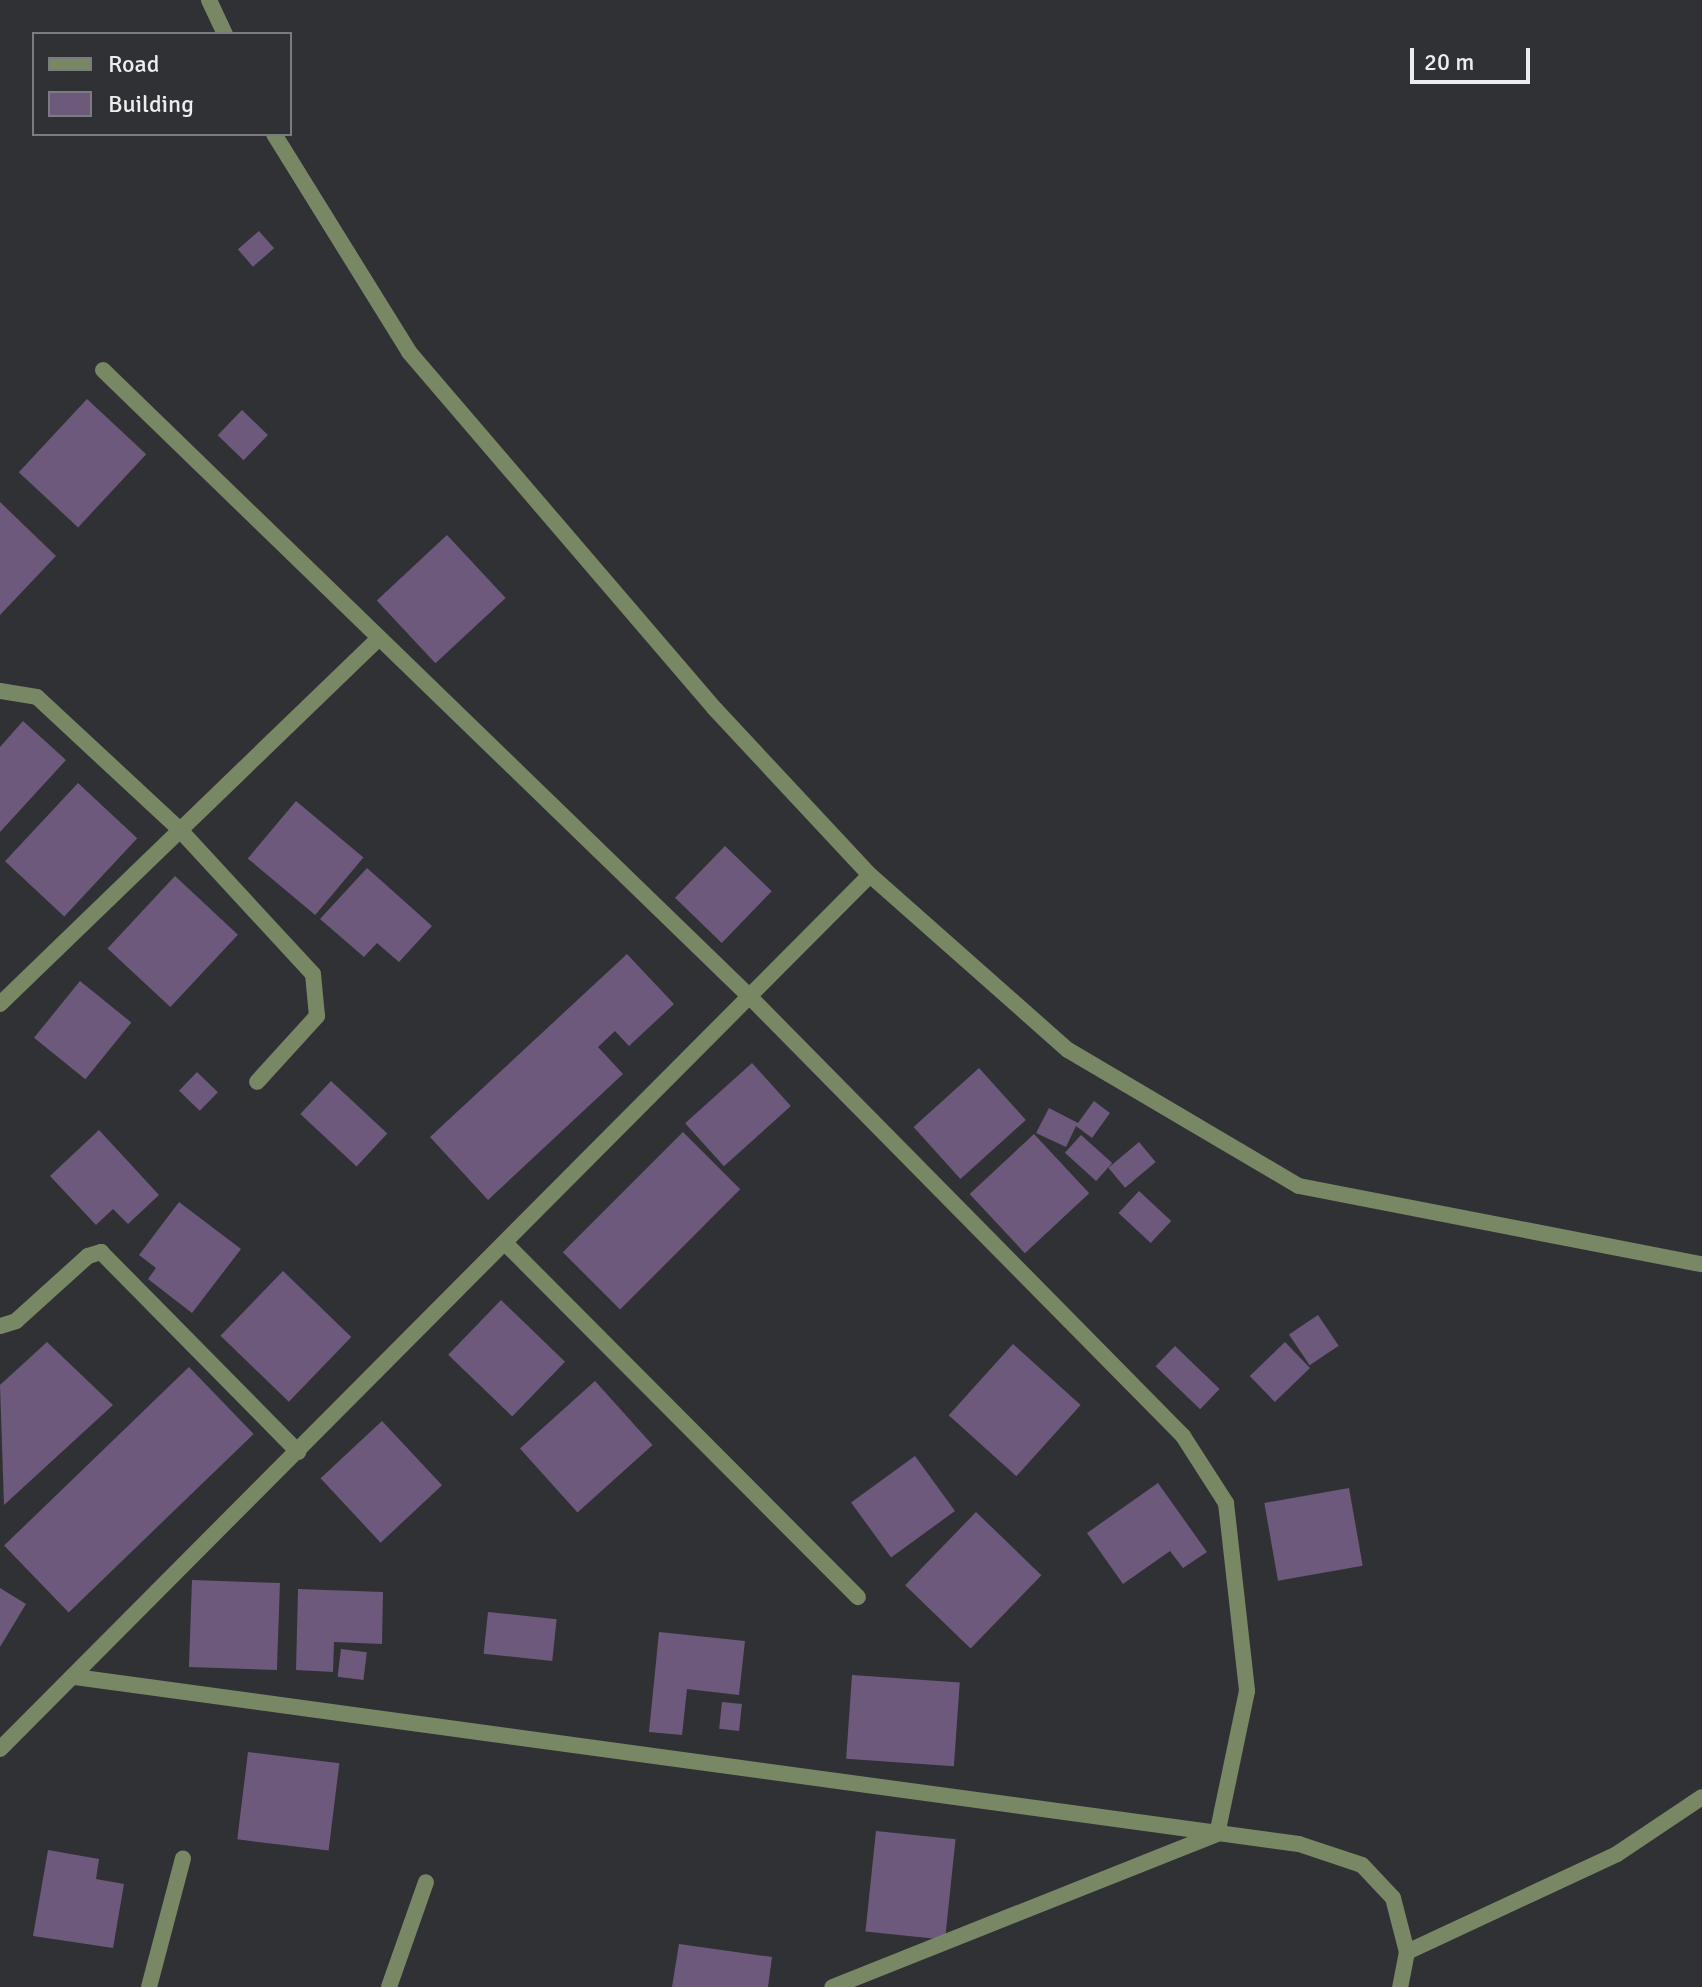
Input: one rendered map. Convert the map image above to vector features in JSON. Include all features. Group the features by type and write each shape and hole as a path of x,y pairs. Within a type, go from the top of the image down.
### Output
{"street":[{"path":"209,0 224,32"},
{"path":"275,136 409,352 715,709 870,875 1068,1050 1299,1186 1702,1264"},
{"path":"103,370 750,997 1183,1436 1226,1503 1247,1691 1217,1834"},
{"path":"0,1004 379,638"},
{"path":"0,691 37,697 180,830 313,974 317,1016 257,1082"},
{"path":"2,1741 75,1677 870,875"},
{"path":"505,1243 858,1597"},
{"path":"0,1326 101,1252 298,1452"},
{"path":"75,1677 1299,1844 1362,1865 1393,1898 1407,1952 1400,1987"},
{"path":"1407,1952 1617,1854 1702,1797"},
{"path":"832,1987 1217,1834"},
{"path":"149,1987 183,1858"},
{"path":"389,1987 426,1882"}],"building":[{"path":"259,231 274,248 253,267 238,249"},
{"path":"87,399 146,454 78,527 19,472"},
{"path":"242,410 268,435 244,460 218,435"},
{"path":"0,502 56,556 0,615"},
{"path":"447,535 506,598 435,663 377,600"},
{"path":"23,721 66,760 0,832 0,747"},
{"path":"78,783 137,838 64,916 5,861"},
{"path":"296,801 363,858 315,915 248,858"},
{"path":"725,846 772,891 722,943 675,898"},
{"path":"367,868 432,926 399,962 377,943 364,957 320,919"},
{"path":"175,876 238,935 170,1007 107,948"},
{"path":"627,954 674,1004 629,1046 615,1031 598,1047 623,1074 488,1200 430,1137"},
{"path":"80,981 131,1023 85,1079 34,1038"},
{"path":"752,1063 791,1106 724,1166 685,1123"},
{"path":"979,1068 1026,1120 960,1179 914,1127"},
{"path":"197,1072 218,1092 200,1111 179,1091"},
{"path":"331,1081 387,1134 357,1166 300,1114"},
{"path":"1094,1101 1110,1113 1092,1138 1076,1126 1066,1147 1036,1133 1049,1108 1078,1123"},
{"path":"99,1130 159,1195 128,1224 113,1209 96,1225 50,1176"},
{"path":"683,1132 740,1189 620,1309 563,1252"},
{"path":"1034,1134 1089,1193 1025,1253 970,1194"},
{"path":"1081,1135 1112,1163 1096,1181 1065,1153"},
{"path":"1139,1142 1156,1162 1125,1188 1108,1168"},
{"path":"1139,1191 1171,1221 1151,1243 1119,1213"},
{"path":"179,1202 241,1249 192,1313 148,1279 156,1268 139,1255"},
{"path":"283,1271 351,1337 289,1402 220,1336"},
{"path":"501,1300 565,1362 512,1416 448,1355"},
{"path":"1318,1315 1339,1346 1310,1365 1289,1335"},
{"path":"47,1342 113,1405 4,1505 0,1385"},
{"path":"1285,1342 1310,1368 1275,1402 1250,1376"},
{"path":"1013,1344 1081,1405 1016,1476 949,1415"},
{"path":"1175,1346 1220,1389 1200,1409 1156,1366"},
{"path":"189,1367 254,1434 69,1612 4,1546"},
{"path":"595,1381 653,1445 577,1512 520,1449"},
{"path":"382,1421 442,1485 381,1543 321,1478"},
{"path":"915,1456 955,1511 891,1557 851,1502"},
{"path":"1158,1483 1207,1552 1183,1568 1170,1551 1123,1584 1087,1533"},
{"path":"1349,1488 1363,1566 1278,1581 1264,1503"},
{"path":"976,1512 1041,1575 971,1649 905,1585"},
{"path":"192,1580 280,1583 277,1670 189,1667"},
{"path":"0,1588 26,1604 0,1647"},
{"path":"298,1589 383,1592 382,1644 334,1642 333,1672 296,1670"},
{"path":"488,1612 557,1619 552,1661 484,1654"},
{"path":"659,1632 745,1641 739,1695 687,1689 682,1735 649,1732"},
{"path":"341,1649 367,1652 363,1680 338,1677"},
{"path":"852,1675 960,1683 954,1766 846,1759"},
{"path":"722,1702 742,1704 739,1731 719,1729"},
{"path":"248,1752 339,1763 329,1851 237,1839"},
{"path":"876,1831 956,1839 945,1940 865,1931"},
{"path":"48,1850 99,1859 96,1879 124,1884 113,1948 33,1936"},
{"path":"679,1944 772,1957 768,1987 672,1987"}]}
